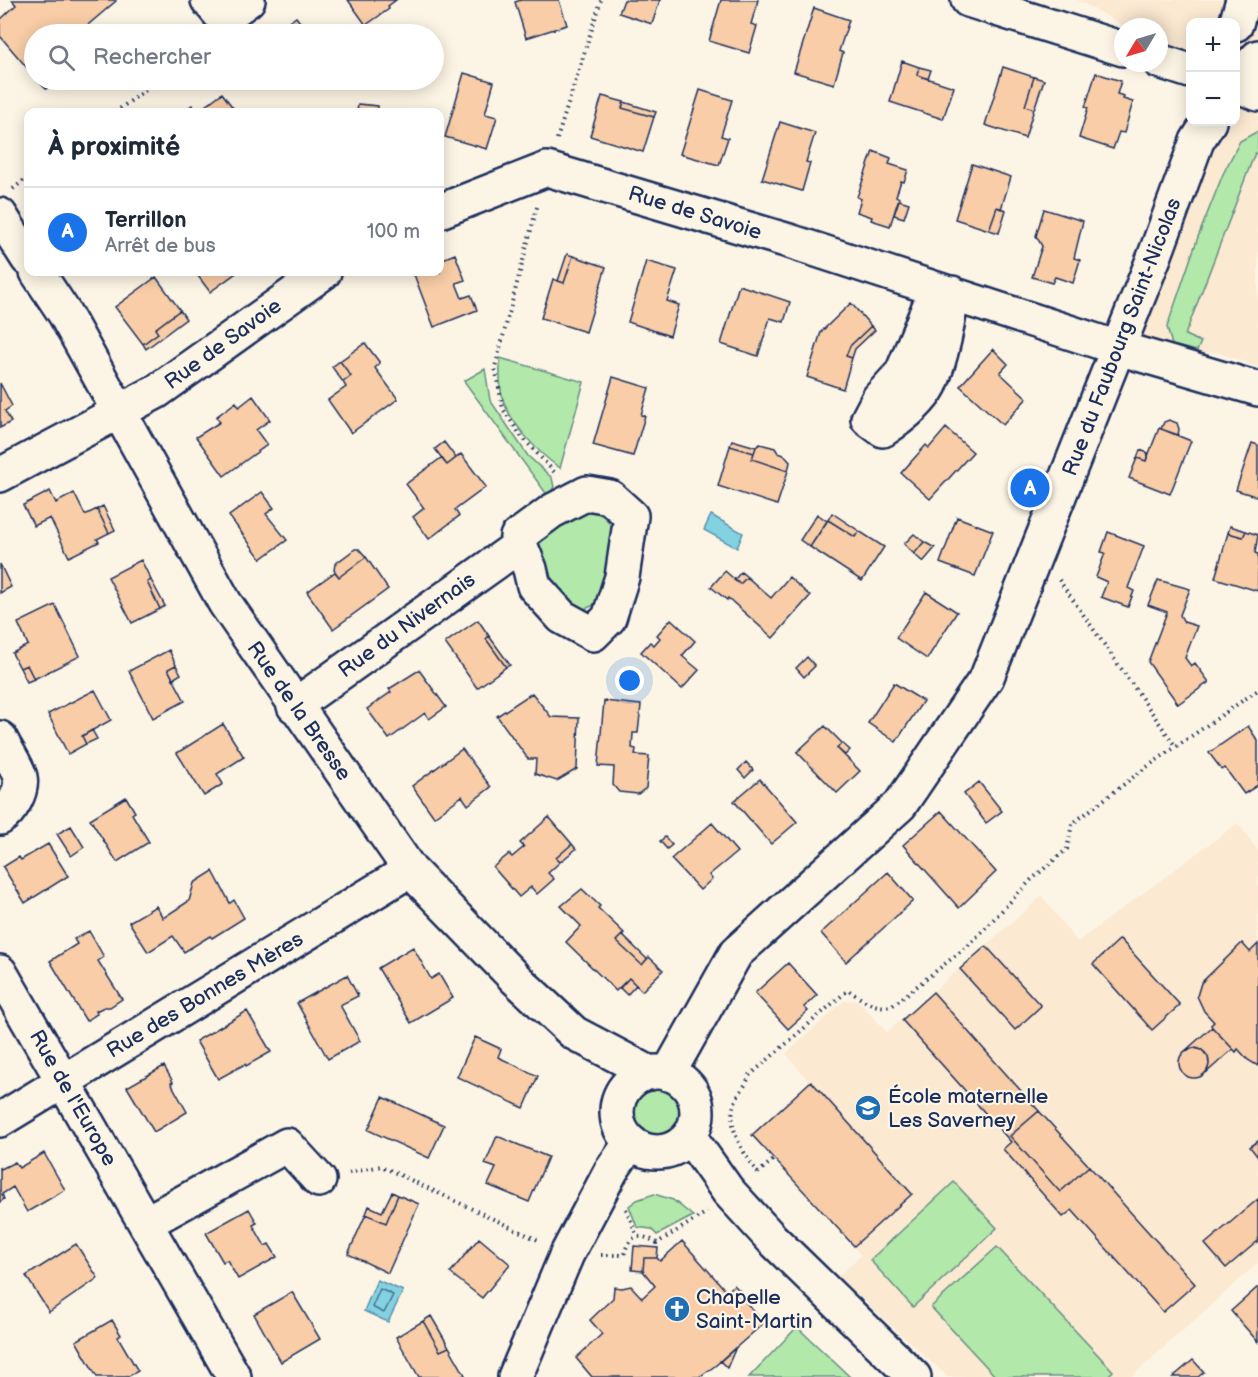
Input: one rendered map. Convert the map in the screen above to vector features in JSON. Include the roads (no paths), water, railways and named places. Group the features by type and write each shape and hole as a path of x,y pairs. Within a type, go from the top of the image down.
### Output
{"street":[{"path":"208,0 223,18 248,0"},
{"path":"968,0 1114,47"},
{"path":"1238,18 1243,0"},
{"path":"1240,76 1258,57"},
{"path":"1168,64 1186,69"},
{"path":"1240,87 1258,94"},
{"name":"Rue du Faubourg Saint-Nicolas","path":"631,1142 619,1123 619,1101 623,1091 640,1076 659,1073 736,953 900,805 987,677 1118,348 1197,141 1206,126"},
{"name":"Rue de Savoie","path":"444,209 547,169 789,241 1118,348 1258,389"},
{"path":"0,215 24,253"},
{"name":"Rue de la Bresse","path":"40,276 65,315 120,412 225,603 294,706 410,870 516,980 574,1033 659,1073"},
{"name":"Rue de Savoie","path":"0,475 156,392 318,276"},
{"name":"Rue du Nivernais","path":"587,493 610,497 631,516 622,577 609,618 593,634 562,617 534,586 520,544 517,537 552,511 587,493"},
{"name":"Rue du Nivernais","path":"294,706 520,544"},
{"path":"0,738 20,778 15,801 0,818"},
{"name":"Rue des Bonnes Mères","path":"0,1120 410,870"},
{"name":"Rue de l'Europe","path":"0,972 234,1377"},
{"path":"515,1377 567,1254 611,1171 631,1142 642,1149 655,1152 668,1150 680,1145 689,1136 694,1126 696,1105 686,1085 678,1078 659,1073"},
{"path":"689,1136 743,1187 772,1239 914,1377"},
{"path":"146,1223 287,1145 319,1180"}],"water":[{"path":"711,515 743,533 737,548 704,530"},
{"path":"377,1280 403,1291 388,1322 364,1311"}],"place":[{"name":"Terrillon","path":"1030,488"},
{"name":"École maternelle Les Saverney","path":"868,1108"},
{"name":"Chapelle Saint-Martin","path":"677,1309"}]}
